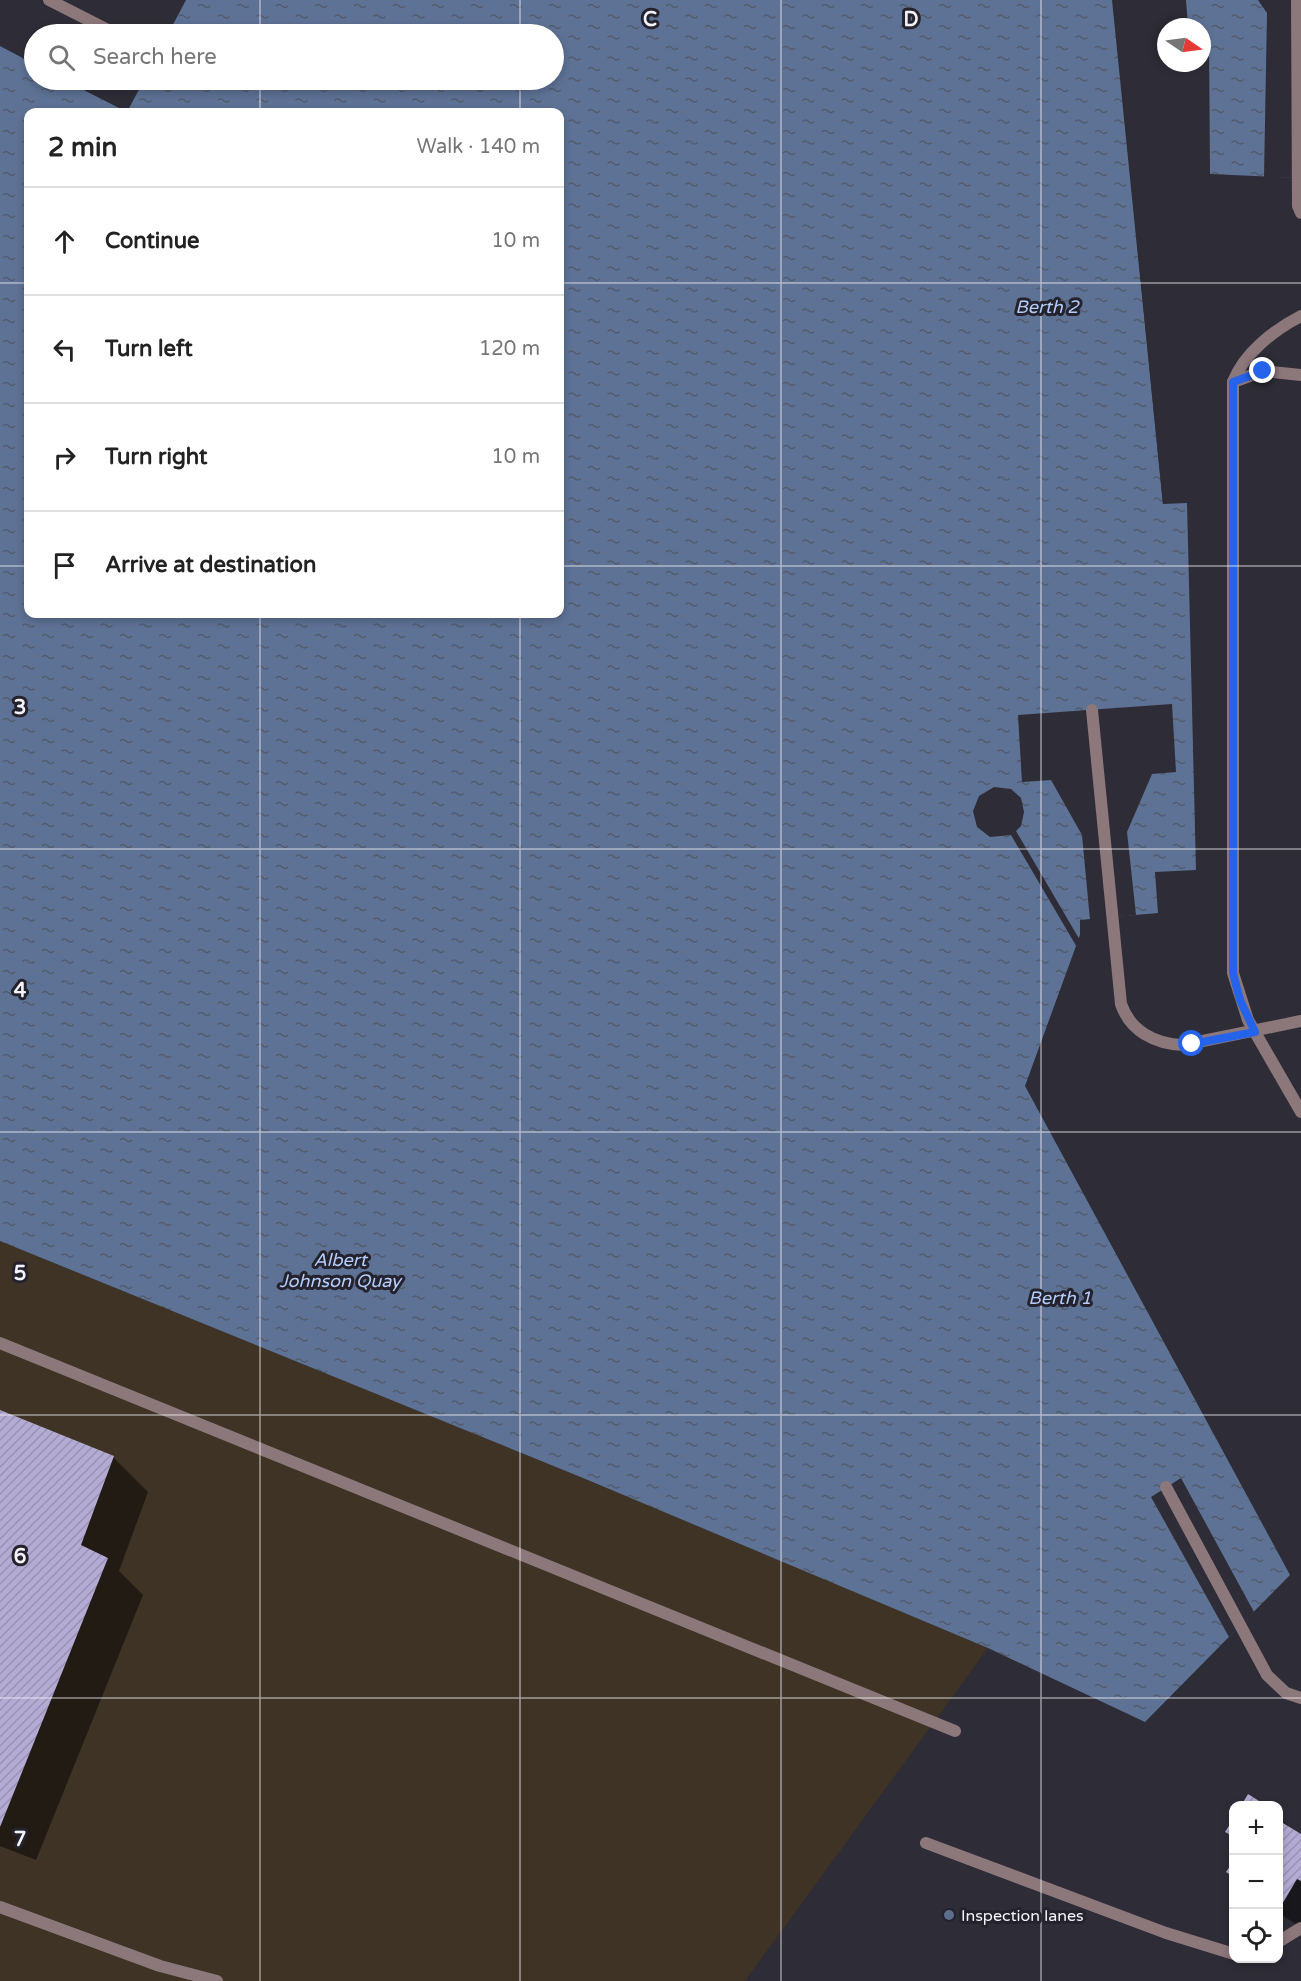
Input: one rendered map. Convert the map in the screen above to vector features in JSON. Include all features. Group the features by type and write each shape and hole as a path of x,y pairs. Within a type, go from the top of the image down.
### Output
{"lane":[{"path":"49,0 96,24"},
{"path":"1298,0 1301,58"},
{"path":"1298,0 1298,206 1301,213"},
{"path":"1301,316 1249,354 1239,367 1233,382 1233,973 1240,1000 1255,1032 1301,1112"},
{"path":"1233,382 1263,371 1301,375"},
{"path":"1092,710 1121,1004 1126,1017 1143,1034 1175,1044 1255,1032 1301,1021"},
{"path":"0,1343 955,1731"},
{"path":"1166,1487 1267,1675 1278,1688 1301,1698"},
{"path":"926,1843 1190,1942 1229,1953"},
{"path":"0,1907 160,1966 217,1981"},
{"path":"1283,1939 1301,1928"}],"shaded area":[{"path":"0,1241 583,1478 988,1648 745,1981 0,1981"}],"water":[{"path":"0,0 1112,0 1163,504 1187,503 1196,870 1155,872 1158,913 1080,920 1080,935 1025,1086 1290,1575 1145,1722 988,1648 583,1478 0,1241"},
{"path":"1186,0 1301,0 1301,178 1210,174 1211,18 1187,18"}],"pier":[{"path":"0,0 186,0 173,24 24,24 24,59 0,46"},
{"path":"1113,0 1115,0 1164,485 1163,505"},
{"path":"1258,0 1301,0 1301,178 1264,177 1267,13"},
{"path":"84,90 139,90 129,108 119,108"},
{"path":"1172,704 1176,772 1152,774 1127,832 1136,915 1090,920 1082,835 1051,780 1022,782 1018,715"},
{"path":"994,787 1011,789 1021,798 1024,812 1021,826 1016,831 1081,942 1078,949 1011,835 990,837 977,827 973,811 979,796"},
{"path":"1181,1478 1254,1612 1229,1637 1151,1497"}],"building":[{"path":"0,1410 114,1456 81,1545 108,1558 0,1827"},
{"path":"1248,1794 1259,1801 1244,1801"},
{"path":"1283,1823 1301,1834 1301,1881 1297,1879 1283,1903"}],"place":[{"name":"Inspection lanes","path":"949,1915"}],"route":[{"path":"1192,1044 1255,1032 1240,1000 1233,973 1233,382 1263,371"}],"water label":[{"name":"Berth 2","path":"1047,307"},
{"name":"Albert Johnson Quay","path":"340,1270"},
{"name":"Berth 1","path":"1060,1298"}]}
